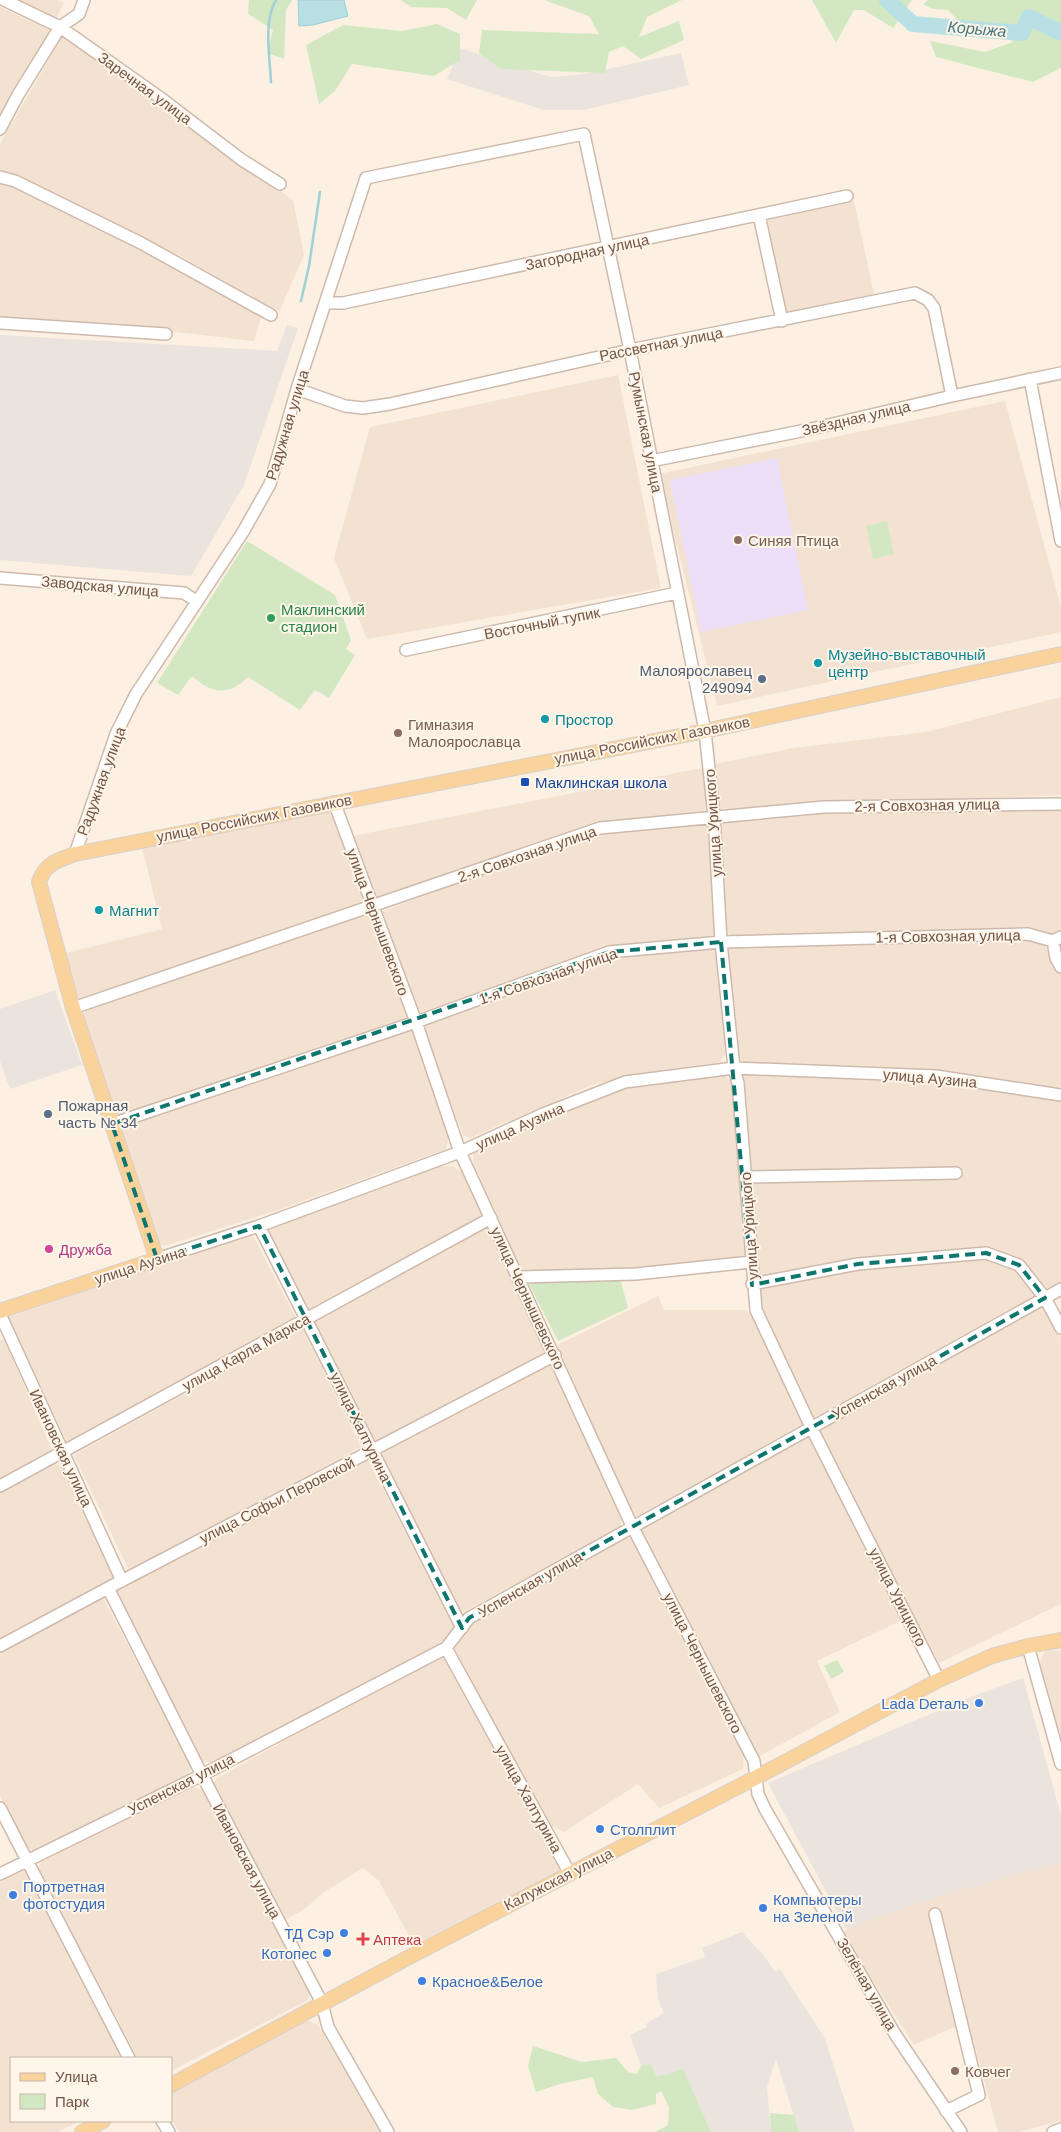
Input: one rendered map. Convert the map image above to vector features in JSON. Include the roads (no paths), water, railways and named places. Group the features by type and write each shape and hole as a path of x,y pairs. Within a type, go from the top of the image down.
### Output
{"main road":[{"name":"улица Российских Газовиков","path":"73,1008 39,882 45,868 53,862 75,854 705,731 1061,654"},
{"path":"73,1008 157,1259"},
{"name":"улица Аузина","path":"0,1312 157,1259"},
{"name":"Калужская улица","path":"172,2084 569,1872 755,1778 940,1680 992,1656 1028,1646 1061,1640"},
{"path":"82,2132 101,2122"}],"street":[{"name":"Заречная улица","path":"4,0 60,27 162,99 242,160 280,184"},
{"path":"0,130 18,95 60,27 79,14 84,0"},
{"name":"Румынская улица","path":"584,134 630,350 705,731"},
{"name":"Радужная улица","path":"75,854 116,734 136,694 243,532 270,484 297,389 366,178 584,134"},
{"path":"0,178 15,181 141,243 271,315"},
{"name":"Загородная улица","path":"326,303 343,303 847,196"},
{"path":"760,215 782,321"},
{"name":"Рассветная улица","path":"297,389 345,406 363,408 390,404 630,350 915,293 928,300 934,308 952,396"},
{"path":"0,323 166,334"},
{"name":"Звёздная улица","path":"651,461 811,429 1061,373"},
{"path":"1030,379 1061,541"},
{"name":"Заводская улица","path":"0,578 184,593 196,601"},
{"name":"Восточный тупик","path":"406,650 678,593"},
{"name":"улица Урицкого","path":"705,731 714,816 721,942 734,1068 738,1083 752,1284 756,1310 811,1427 940,1680"},
{"name":"улица Чернышевского","path":"334,802 416,1022 460,1152 632,1526 754,1761 755,1778"},
{"name":"2-я Совхозная улица","path":"73,1008 600,828 824,807 1061,804"},
{"name":"1-я Совхозная улица","path":"112,1124 416,1022 609,952 721,942 1028,934 1057,939"},
{"path":"1057,939 1056,958 1061,967"},
{"name":"улица Аузина","path":"157,1259 259,1226 460,1152 543,1114 625,1082 734,1068 936,1076 1061,1094"},
{"path":"746,1177 956,1173"},
{"name":"улица Карла Маркса","path":"0,1486 491,1218"},
{"name":"улица Халтурина","path":"259,1226 462,1628"},
{"path":"752,1284 858,1264 986,1254 1020,1265 1045,1298 1061,1328"},
{"path":"519,1277 636,1274 751,1262"},
{"name":"Успенская улица","path":"0,1874 202,1775 446,1648 469,1618 1061,1289"},
{"name":"Ивановская улица","path":"0,1312 122,1581"},
{"name":"улица Софьи Перовской","path":"0,1646 554,1355"},
{"name":"Ивановская улица","path":"108,1588 202,1775 322,2003 328,2027 388,2132"},
{"path":"1028,1646 1061,1764"},
{"name":"улица Халтурина","path":"446,1648 569,1872"},
{"name":"Зелёная улица","path":"755,1778 758,1794 765,1809 895,2034 961,2132"},
{"path":"0,1808 129,2057"},
{"path":"935,1914 979,2094 946,2111"},
{"path":"1053,2132 1061,2129"}],"water":[{"path":"298,0 344,0 348,16 313,25 299,26"}],"waterway":[{"path":"271,82 268,29 276,0"},
{"name":"Корыжа","path":"887,0 913,24 1022,33 1029,17 1059,32 1061,30"},
{"path":"301,301 309,266 320,192"}],"place":[{"name":"Синяя Птица","path":"738,540"},
{"name":"Маклинский стадион","path":"271,618"},
{"name":"Музейно-выставочный центр","path":"818,663"},
{"name":"Малоярославец 249094","path":"762,679"},
{"name":"Простор","path":"545,719"},
{"name":"Гимназия Малоярославца","path":"398,733"},
{"name":"Маклинская школа","path":"525,782"},
{"name":"Магнит","path":"99,910"},
{"name":"Пожарная часть № 34","path":"48,1114"},
{"name":"Дружба","path":"49,1249"},
{"name":"Lada Dеталь","path":"979,1703"},
{"name":"Столплит","path":"600,1829"},
{"name":"Портретная фотостудия","path":"13,1895"},
{"name":"Компьютеры на Зеленой","path":"763,1908"},
{"name":"ТД Сэр","path":"344,1933"},
{"name":"Аптека","path":"363,1939"},
{"name":"Котопес","path":"327,1953"},
{"name":"Красное&Белое","path":"422,1981"},
{"name":"Ковчег","path":"955,2071"}]}
